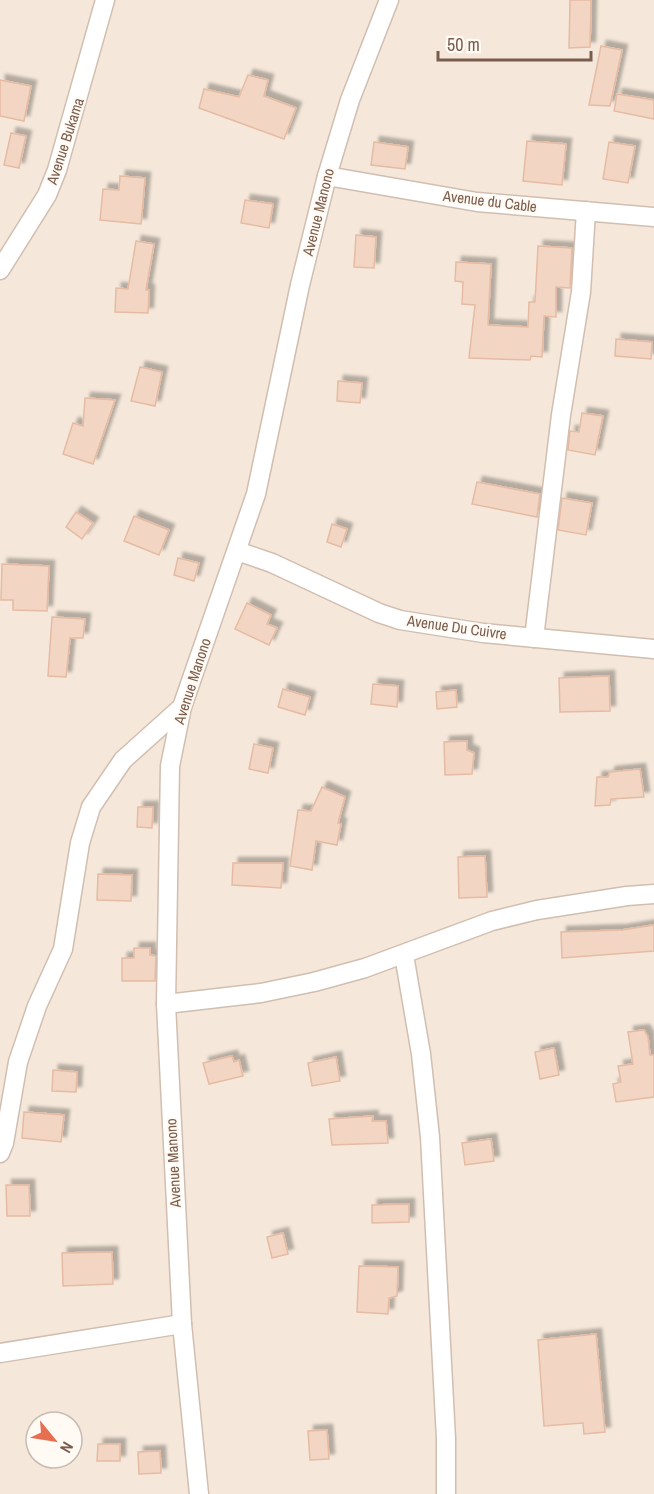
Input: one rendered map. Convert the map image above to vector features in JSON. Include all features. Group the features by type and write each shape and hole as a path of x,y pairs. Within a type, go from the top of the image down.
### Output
{"street":[{"name":"Avenue Bukama","path":"0,270 47,195 57,170 105,0"},
{"name":"Avenue Manono","path":"200,1494 182,1324 166,1004 170,766 182,707 256,494 300,285 327,176 350,100 389,0"},
{"name":"Avenue du Cable","path":"327,176 477,202 654,217"},
{"path":"534,638 561,416 582,292 586,211"},
{"name":"Avenue Du Cuivre","path":"237,551 272,563 400,620 483,633 654,649"},
{"path":"0,1153 4,1143 18,1062 39,1000 63,949 80,843 91,807 123,759 182,707"},
{"path":"166,1004 261,993 303,984 365,968 492,921 537,910 654,894"},
{"path":"404,955 422,1054 434,1181 446,1439 446,1494"},
{"path":"0,1353 182,1324"}],"shaded area":[{"path":"0,0 654,0 654,1494 0,1494"}],"building":[{"path":"570,0 591,0 590,47 569,48"},
{"path":"601,46 622,50 610,106 589,105"},
{"path":"248,75 268,80 264,96 296,108 284,139 199,108 204,89 239,97"},
{"path":"0,80 31,86 24,121 0,116"},
{"path":"617,94 654,100 654,119 614,111"},
{"path":"11,133 26,136 19,168 4,165"},
{"path":"527,141 566,144 562,185 523,181"},
{"path":"374,142 408,147 405,169 371,165"},
{"path":"609,142 635,146 628,183 603,179"},
{"path":"120,176 145,178 141,224 100,220 103,189 119,190"},
{"path":"245,200 273,204 269,228 241,223"},
{"path":"356,235 376,237 374,268 354,267"},
{"path":"136,241 154,244 146,290 149,290 148,313 115,312 116,288 128,289"},
{"path":"538,246 572,248 570,288 556,287 556,317 544,316 542,357 531,356 530,360 469,358 475,305 462,304 463,282 455,281 456,262 491,264 488,325 528,327 529,302 535,302"},
{"path":"616,339 652,342 651,359 615,356"},
{"path":"140,367 162,372 155,406 131,401"},
{"path":"338,381 362,383 360,403 337,401"},
{"path":"85,398 115,400 93,464 63,454 73,423 83,426"},
{"path":"582,413 603,416 595,455 568,450 570,431 579,432"},
{"path":"477,482 540,494 537,517 472,504"},
{"path":"562,498 592,503 586,535 558,530"},
{"path":"76,512 93,523 82,539 66,527"},
{"path":"134,516 169,530 159,555 124,541"},
{"path":"332,524 347,529 341,547 327,542"},
{"path":"178,558 199,563 194,581 174,575"},
{"path":"2,564 49,566 47,611 13,610 13,600 1,600"},
{"path":"247,603 271,615 267,624 277,628 269,645 235,629"},
{"path":"52,617 85,619 83,638 70,638 66,677 48,676"},
{"path":"609,676 610,711 560,712 559,678"},
{"path":"373,684 398,686 397,707 371,704"},
{"path":"283,689 310,697 305,715 278,707"},
{"path":"456,690 457,707 437,709 436,692"},
{"path":"467,741 467,750 474,753 472,774 445,775 444,742"},
{"path":"254,744 273,748 268,773 249,769"},
{"path":"640,769 644,797 611,799 610,805 595,806 597,777 608,777 610,772"},
{"path":"322,787 345,797 338,823 341,824 337,845 316,841 312,870 290,866 298,810 311,811"},
{"path":"138,807 153,807 152,828 137,827"},
{"path":"485,856 487,897 459,898 458,857"},
{"path":"233,863 283,863 281,888 232,885"},
{"path":"98,874 132,875 131,901 97,900"},
{"path":"654,925 654,951 562,958 561,932 622,930"},
{"path":"134,948 150,948 150,955 156,956 155,981 122,981 122,958 134,958"},
{"path":"644,1030 648,1037 650,1055 654,1055 654,1097 616,1102 613,1084 621,1082 618,1066 633,1064 628,1032"},
{"path":"554,1048 559,1075 540,1079 535,1052"},
{"path":"232,1056 234,1062 239,1060 243,1076 209,1084 203,1063"},
{"path":"336,1057 340,1081 312,1086 308,1063"},
{"path":"53,1070 77,1072 76,1092 52,1091"},
{"path":"24,1112 64,1115 61,1142 22,1138"},
{"path":"373,1116 372,1121 386,1121 388,1143 332,1145 329,1119"},
{"path":"491,1139 494,1161 465,1165 462,1143"},
{"path":"6,1185 29,1185 30,1216 7,1216"},
{"path":"409,1204 409,1222 372,1223 372,1205"},
{"path":"283,1233 288,1254 272,1258 267,1237"},
{"path":"112,1252 113,1284 63,1286 62,1253"},
{"path":"359,1266 398,1267 397,1296 389,1298 388,1314 357,1312"},
{"path":"596,1334 605,1432 584,1434 583,1423 544,1426 538,1340"},
{"path":"327,1430 329,1459 310,1460 308,1431"},
{"path":"98,1444 120,1444 120,1461 97,1461"},
{"path":"160,1451 161,1473 139,1474 138,1452"}]}
